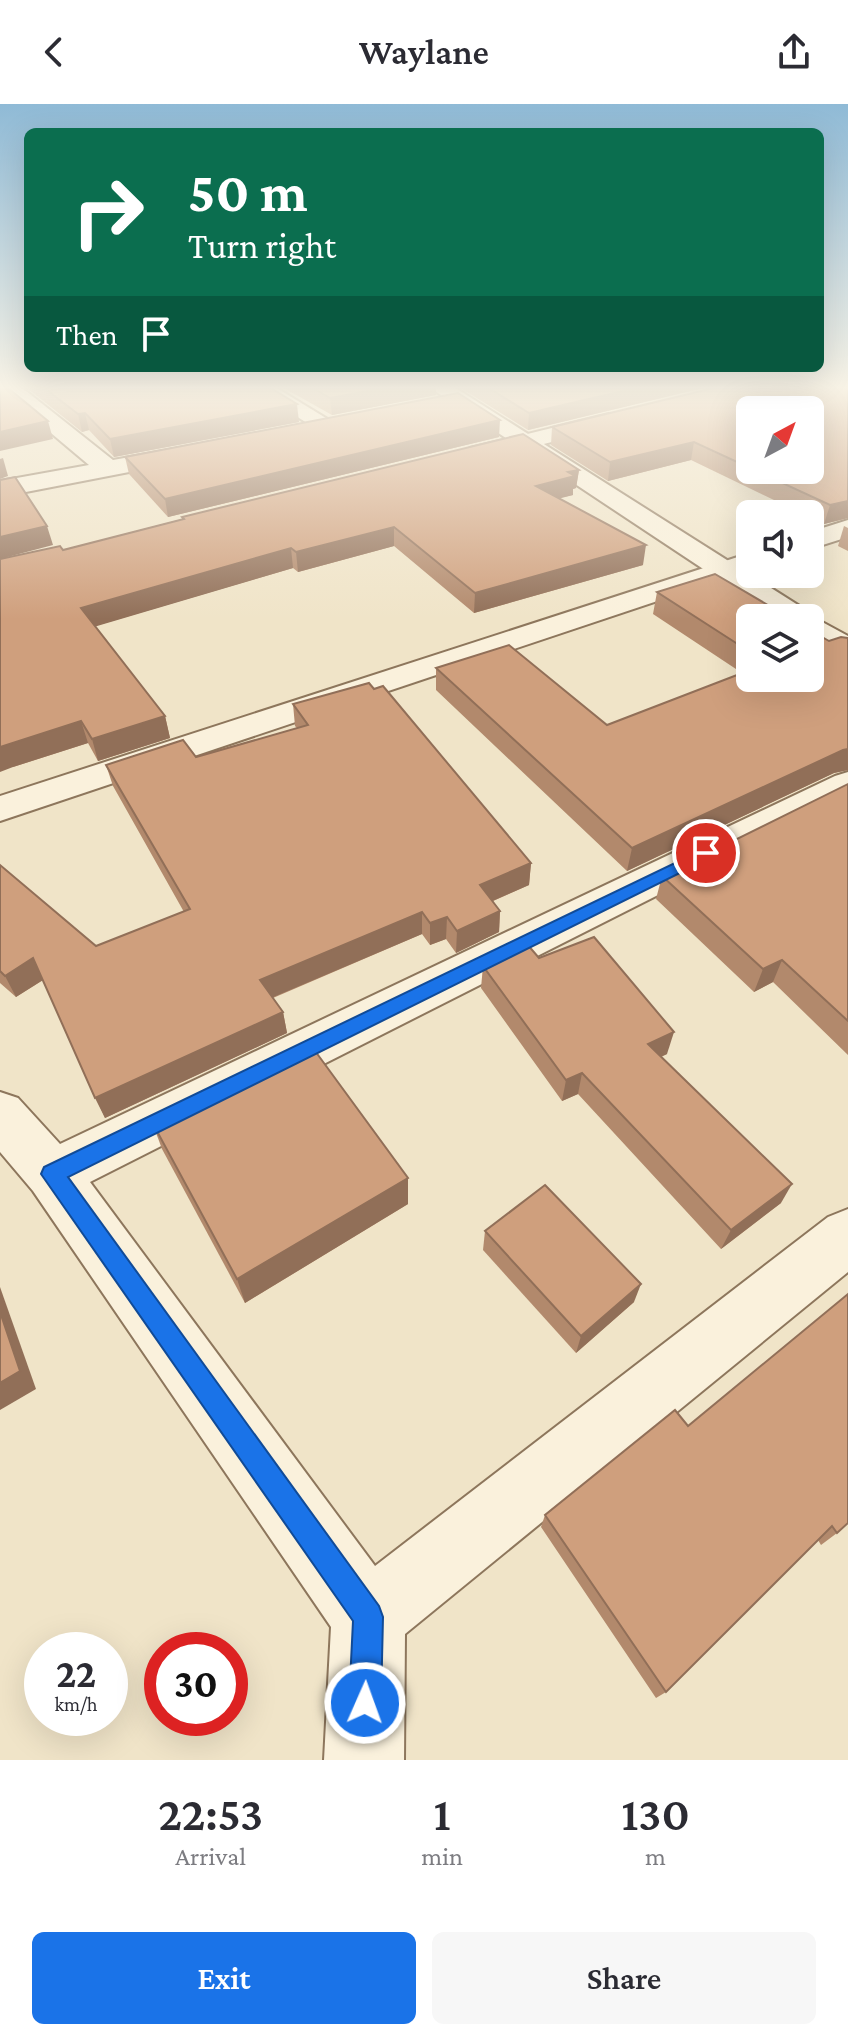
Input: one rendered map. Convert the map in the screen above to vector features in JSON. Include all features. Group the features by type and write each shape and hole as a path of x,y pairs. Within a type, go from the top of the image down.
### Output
{"street":[{"path":"103,464 109,469"},
{"path":"0,489 134,464"},
{"path":"564,464 736,566"},
{"path":"824,536 848,528"},
{"path":"0,809 736,566"},
{"path":"762,588 781,604"},
{"path":"824,635 848,650"},
{"path":"52,1174 848,784"},
{"path":"0,1114 52,1174 368,1617 364,1760"},
{"path":"368,1617 848,1236"}],"building":[{"path":"132,464 312,464 165,499"},
{"path":"399,464 570,464 579,470 568,472 575,476 536,486 646,545 475,593 394,527 296,552 291,548 81,608 165,716 92,739 81,721 0,747 0,559 60,546 63,550 184,519 182,517"},
{"path":"824,464 848,464 848,501 830,505 784,484 824,484"},
{"path":"15,477 47,526 0,537 0,480"},
{"path":"715,574 766,604 736,604 736,643 657,592"},
{"path":"824,638 829,641 848,638 848,749 632,848 436,668 509,645 607,725 736,675 736,692 824,692"},
{"path":"369,683 374,689 383,686 531,863 480,885 500,911 457,931 447,917 430,923 422,912 260,980 283,1012 95,1098 33,958 5,976 0,971 0,865 96,946 190,909 106,765 183,740 196,757 308,725 293,704"},
{"path":"848,784 848,1021 782,960 763,969 662,876"},
{"path":"594,937 674,1032 648,1044 792,1184 731,1230 582,1073 566,1080 483,966 527,944 539,958"},
{"path":"310,1044 408,1178 237,1279 152,1122"},
{"path":"545,1185 641,1284 581,1336 485,1231"},
{"path":"848,1294 848,1523 837,1533 832,1526 666,1692 545,1515 675,1410 688,1426"},
{"path":"0,1312 20,1371 0,1383"}],"route":[{"path":"365,1703 368,1617 52,1174 706,853"}]}
